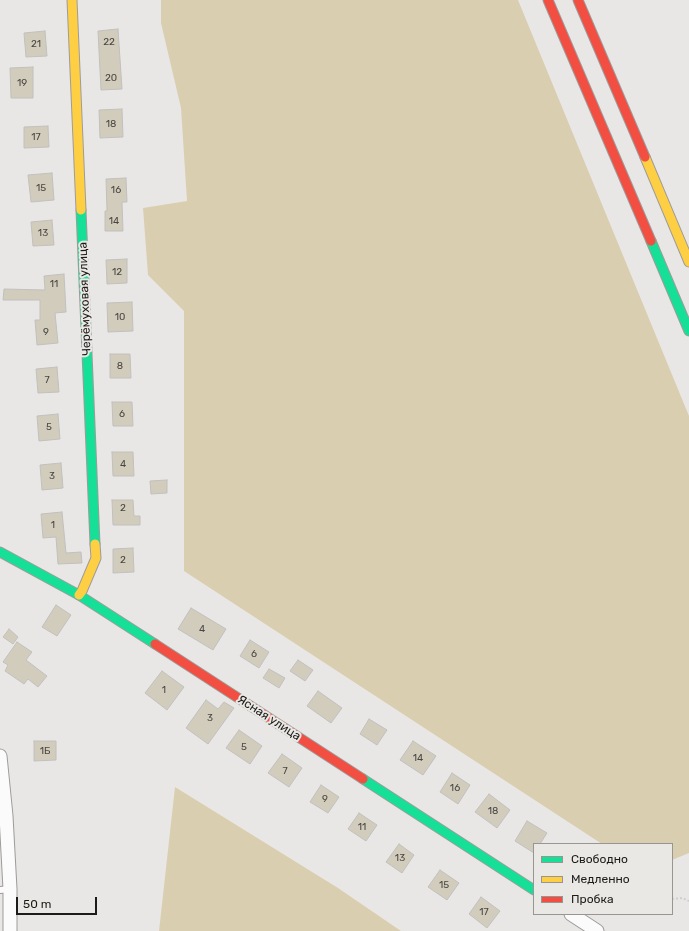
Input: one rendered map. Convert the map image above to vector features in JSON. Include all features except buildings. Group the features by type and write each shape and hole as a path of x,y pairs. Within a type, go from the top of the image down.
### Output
{"street":[{"name":"Черёмуховая улица","path":"72,0 96,558 79,595"},
{"path":"548,0 689,331"},
{"path":"578,0 689,262"},
{"name":"Ясная улица","path":"0,552 79,595 533,889"},
{"path":"0,756 6,816 5,890 10,931"},
{"path":"573,915 597,931"}],"path":[{"path":"673,899 682,898 689,901"}],"shaded area":[{"path":"161,0 518,0 689,416 689,853 673,860 673,843 600,843 184,571 184,311 148,275 143,208 187,201 181,108 161,23"},
{"path":"175,787 338,888 401,931 159,931"}],"traffic: fast":[{"path":"81,210 95,544"},
{"path":"651,241 689,331"},
{"path":"0,552 79,595 155,644"},
{"path":"363,779 533,889"}],"traffic: slow":[{"path":"72,0 81,210"},
{"path":"645,157 689,262"},
{"path":"79,595 96,558 95,544"}],"traffic: jam":[{"path":"548,0 651,241"},
{"path":"578,0 645,157"},
{"path":"155,644 363,779"}]}
